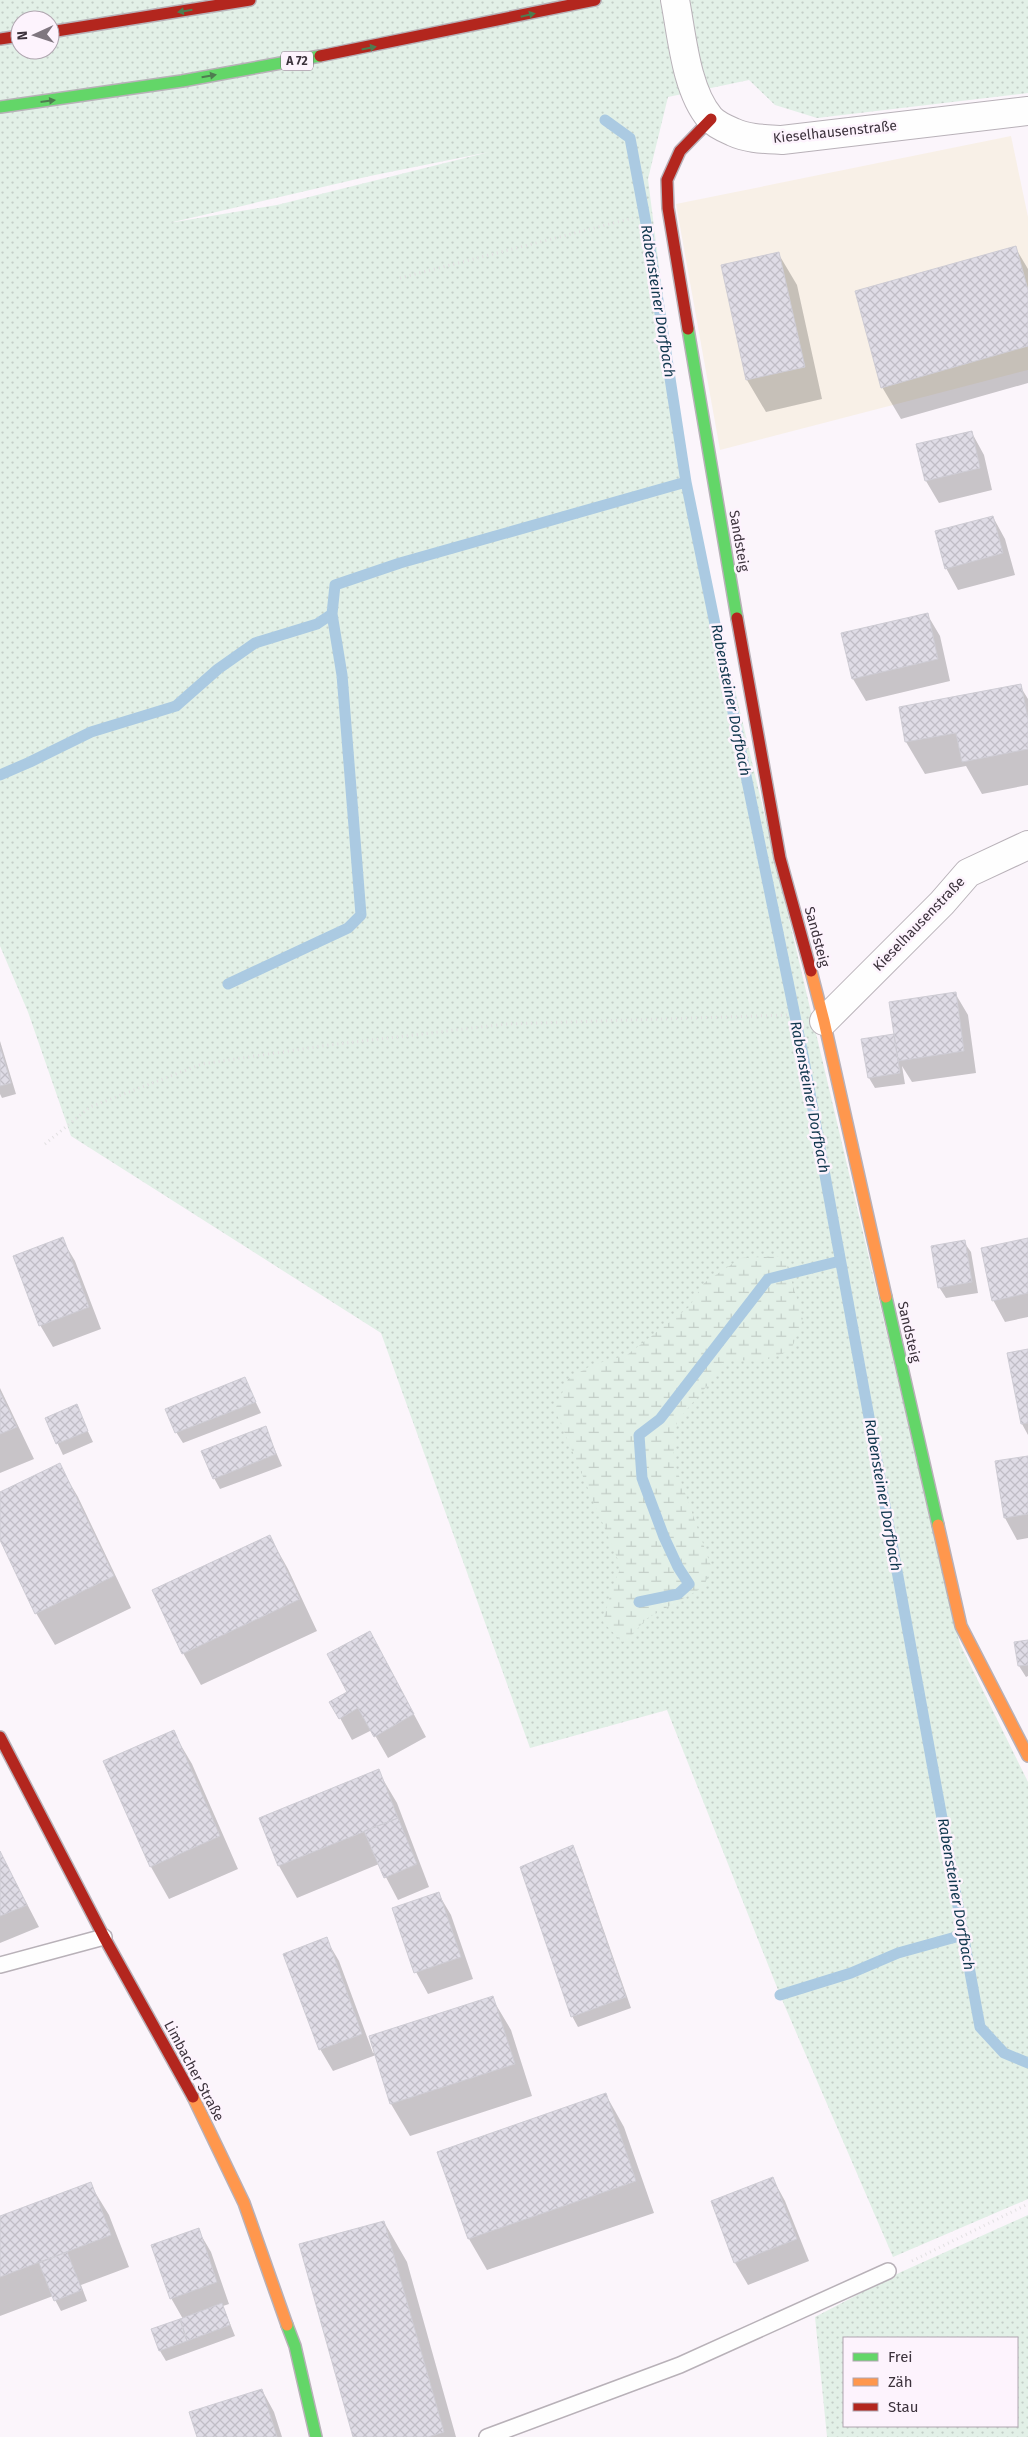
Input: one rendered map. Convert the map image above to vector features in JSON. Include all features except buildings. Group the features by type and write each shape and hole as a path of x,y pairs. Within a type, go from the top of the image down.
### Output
{"main road":[{"path":"60,30 250,0"},
{"name":"A 72","path":"0,107 173,82 348,52 479,26 594,0"},
{"name":"Sandsteig","path":"711,119 677,154 668,177 668,208 735,609 780,858 824,1021 961,1626 1028,1756"},
{"name":"Limbacher Straße","path":"1,1744 104,1937 197,2104 244,2203 295,2346 316,2437"}],"street":[{"name":"Kieselhausenstraße","path":"675,0 690,74 698,99 711,119 734,133 755,138 782,140 1028,111"},
{"name":"Kieselhausenstraße","path":"824,1021 942,903 968,873 1028,845"}],"lane":[{"path":"0,1965 104,1937"},
{"path":"487,2437 680,2364 888,2271"}],"path":[{"path":"400,278 633,218"},
{"path":"46,1144 90,1107 202,1064 329,1045 506,1024 782,1016"},
{"path":"888,2271 1028,2204"}],"shaded area":[{"path":"1011,136 1028,217 1028,370 720,450 676,204"}],"green space":[{"path":"0,0 1028,0 1028,93 817,118 775,105 749,80 668,97 648,179 686,482 960,1644 1028,1782 1028,2199 893,2257 780,1995 667,1710 530,1748 381,1333 71,1136 28,1012 0,946","holes":["489,152 277,205 169,223 370,176"]},
{"path":"784,1256 803,1319 791,1350 761,1362 730,1359 677,1421 673,1459 711,1566 704,1587 646,1619 624,1644 603,1622 612,1588 621,1567 555,1410 568,1379 592,1365 627,1355 689,1307 704,1283 741,1258"},
{"path":"1028,2215 1028,2437 827,2437 815,2317 901,2272"}],"waterway":[{"name":"Rabensteiner Dorfbach","path":"605,120 630,138 647,229 686,482 804,1060 980,2027 1004,2053 1028,2063"},
{"path":"228,984 348,928 361,915 342,675 332,614 335,585 400,563 686,482"},
{"path":"0,775 91,732 176,706 218,669 255,643 317,624 332,614"},
{"path":"639,1602 678,1594 689,1584 678,1567 664,1537 642,1478 639,1435 660,1419 768,1279 840,1261"},
{"path":"780,1995 851,1973 898,1953 963,1935"}],"traffic: fast":[{"path":"0,107 182,81 320,56"},
{"path":"688,329 737,618"},
{"path":"886,1297 938,1525"},
{"path":"287,2325 295,2346 316,2437"}],"traffic: slow":[{"path":"811,971 886,1297"},
{"path":"938,1525 961,1626 1028,1756"},
{"path":"193,2097 244,2203 287,2325"}],"traffic: jam":[{"path":"60,30 250,0"},
{"path":"320,56 595,0"},
{"path":"0,39 10,38"},
{"path":"688,329 668,208 667,180 680,151 711,119"},
{"path":"737,618 780,858 811,971"},
{"path":"0,1737 104,1937 193,2097"}]}
